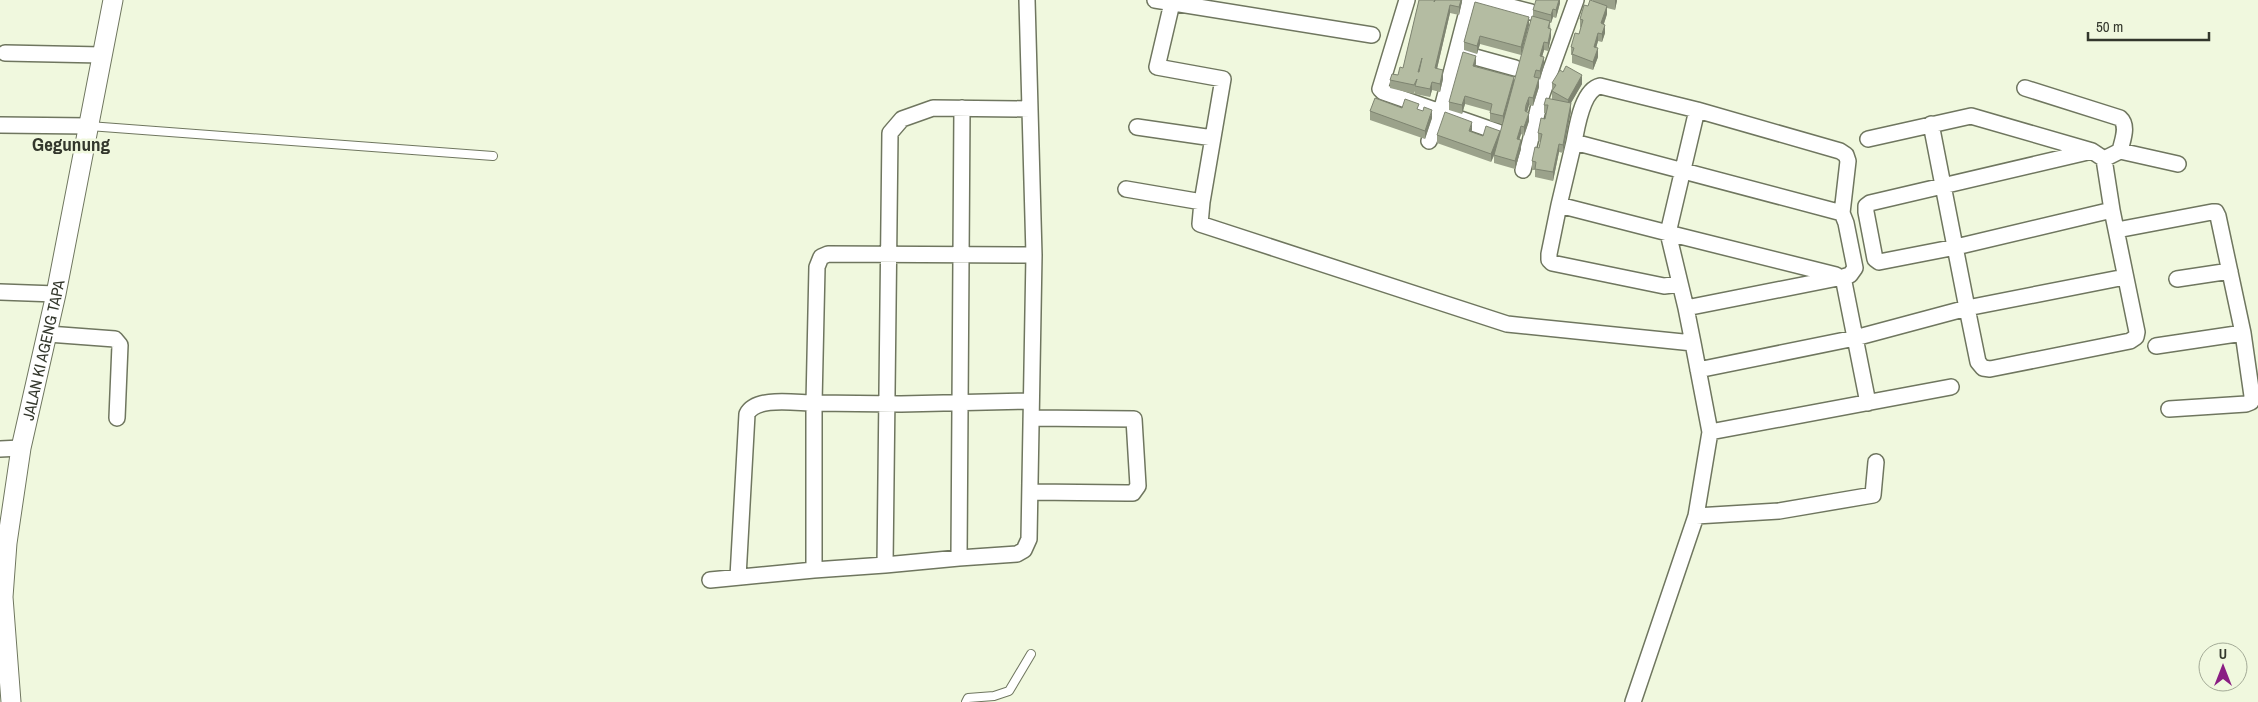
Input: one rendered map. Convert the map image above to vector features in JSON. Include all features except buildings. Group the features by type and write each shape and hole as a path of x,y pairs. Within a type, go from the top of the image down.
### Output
{"street":[{"name":"JALAN KI AGENG TAPA","path":"7,697 3,597 7,543 21,448 48,334 113,0"},
{"path":"710,580 1017,554 1024,550 1029,539 1031,492 1034,254 1027,0"},
{"path":"1156,0 1172,3 1213,4 1372,35"},
{"path":"1407,0 1380,89 1383,92 1498,132"},
{"path":"1429,141 1441,112 1470,0"},
{"path":"1484,0 1531,12"},
{"path":"1523,170 1541,97 1576,0"},
{"path":"1172,3 1157,67 1223,79 1212,138 1200,224 1507,324 1693,343"},
{"path":"1457,52 1515,68"},
{"path":"5,53 102,55"},
{"path":"1680,284 1664,286 1549,260 1559,205 1580,114 1590,91 1595,87 1600,86 1698,110 1840,151 1846,155 1848,161 1842,213 1846,223 1855,268 1850,275 1686,308"},
{"path":"2024,88 2120,118 2124,121 2125,128 2120,151"},
{"path":"885,565 890,133 902,119 917,112 933,108 1030,109"},
{"path":"959,558 962,108"},
{"path":"1633,702 1696,516 1710,432 1686,308 1668,233 1698,110"},
{"path":"1868,139 1972,116 2098,155"},
{"path":"1931,124 1978,362 1983,368 1990,369 2130,341 2136,337 2137,332 2117,230 2098,155"},
{"path":"0,125 89,126"},
{"path":"1136,127 1212,138"},
{"path":"1574,142 1842,213"},
{"path":"2112,210 1956,247 1879,262 1875,258 1866,206 1870,203 1943,185 2120,151 2178,164"},
{"path":"1126,189 1202,202"},
{"path":"1559,205 1843,277"},
{"path":"2117,230 2216,212 2218,216 2243,333 2252,396 2251,402 2246,404 2169,409"},
{"path":"814,570 814,403 818,267 821,258 828,254 1034,254"},
{"path":"2177,278 2230,271"},
{"path":"1843,277 1868,403"},
{"path":"1698,370 1855,338 1968,308 2125,277"},
{"path":"0,292 56,294"},
{"path":"2156,346 2243,333"},
{"path":"48,334 115,339 119,341 117,418"},
{"path":"1710,432 1951,387"},
{"path":"738,577 747,414 750,409 762,402 960,404 1031,401"},
{"path":"1031,418 1134,420 1136,424 1138,486 1133,493 1031,492"},
{"path":"0,449 21,448"},
{"path":"1696,516 1779,511 1873,495 1876,462"}],"lane":[{"path":"89,126 493,156"},
{"path":"966,702 968,698 994,696 1009,691 1031,654"}],"district":[{"name":"Gegunung","path":"71,144"}]}
